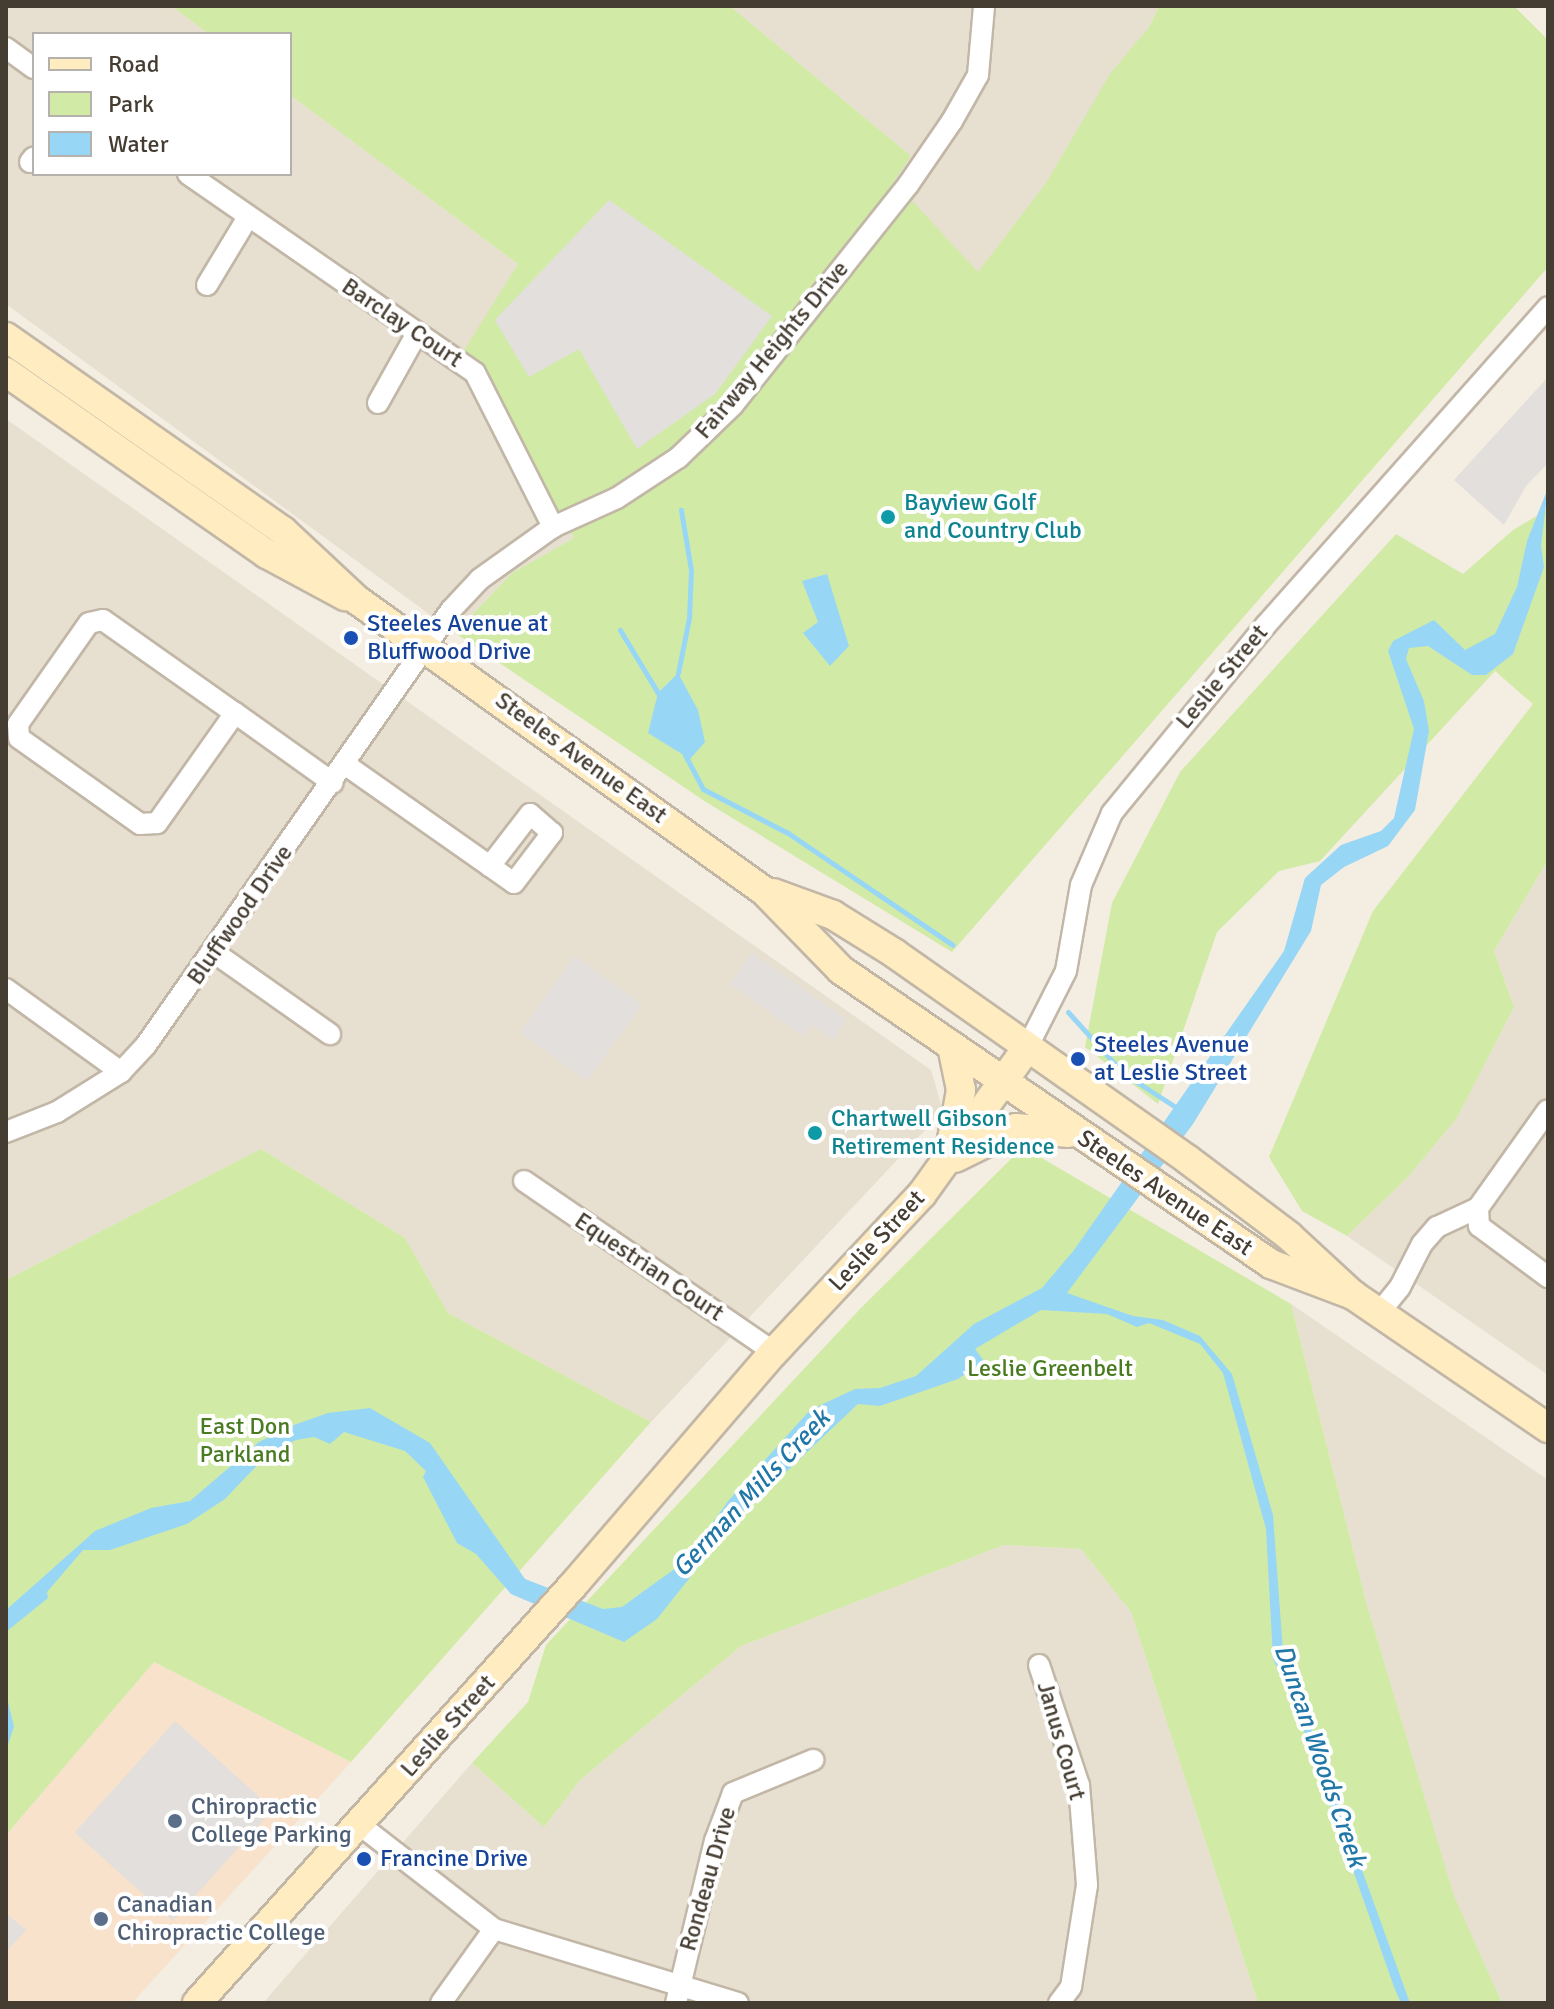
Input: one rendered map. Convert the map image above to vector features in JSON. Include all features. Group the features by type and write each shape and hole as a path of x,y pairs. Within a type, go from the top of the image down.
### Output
{"main road":[{"name":"Steeles Avenue East","path":"6,337 283,531 357,600 427,647 764,891 841,970 1271,1264 1353,1295"},
{"name":"Steeles Avenue East","path":"6,372 267,554 307,579 357,600"},
{"name":"Steeles Avenue East","path":"764,891 859,930 1187,1159 1289,1236 1353,1295 1548,1428"},
{"path":"947,1162 961,1102 952,1046"},
{"name":"Leslie Street","path":"197,2003 360,1825 774,1352 947,1162 1027,1048"},
{"path":"947,1162 1016,1128 1079,1134"}],"street":[{"name":"Fairway Heights Drive","path":"427,647 480,579 553,527 617,498 678,458 733,405 908,185 966,99 983,49 984,6"},
{"path":"6,48 32,67"},
{"name":"Barclay Court","path":"191,176 475,373 553,527"},
{"path":"207,285 248,217"},
{"name":"Leslie Street","path":"1027,1048 1066,971 1081,885 1112,813 1266,625 1548,307"},
{"path":"378,403 416,335"},
{"path":"235,713 157,823 140,824 19,738 18,724 89,623 103,620 235,713 333,783"},
{"name":"Bluffwood Drive","path":"6,1132 57,1112 121,1072 215,953 427,647"},
{"path":"346,765 490,866"},
{"path":"215,953 330,1034"},
{"path":"6,989 121,1072"},
{"path":"1379,1313 1437,1227 1478,1208 1548,1110"},
{"name":"Equestrian Court","path":"524,1181 774,1352"},
{"path":"1478,1208 1479,1226 1548,1277"},
{"name":"Janus Court","path":"1039,1665 1079,1785 1087,1885 1071,1987 1059,2003"},
{"name":"Rondeau Drive","path":"676,2003 715,1841 733,1793 813,1760"},
{"path":"360,1825 494,1929 680,1982 738,2003"},
{"path":"441,2003 494,1929"}],"shaded area":[{"path":"6,6 171,6 206,32 32,32 32,176 292,176 292,96 518,264 482,373 574,538 512,573 455,633 6,304"},
{"path":"730,6 1159,6 1055,215 990,286 893,181 911,156"},
{"path":"609,200 772,316 715,394 637,449 579,349 529,377 495,320"},
{"path":"1548,377 1548,463 1526,486 1504,525 1454,480"},
{"path":"6,419 931,1070 943,1111 651,1422 448,1313 405,1238 261,1149 6,1280"},
{"path":"1548,860 1548,1375 1347,1236 1408,1177 1457,1118 1514,1007 1494,951"},
{"path":"752,953 847,1020 833,1040 811,1025 803,1036 730,984"},
{"path":"575,956 642,1005 587,1081 520,1032"},
{"path":"1291,1304 1548,1480 1548,2003 1502,2003 1454,1897 1367,1605"},
{"path":"1004,1545 1081,1549 1131,1612 1258,2003 263,2003 472,1763 544,1827 580,1780 741,1646"},
{"path":"154,1662 351,1762 132,2003 6,2003 6,1835"},
{"name":"Chiropractic College Parking","path":"175,1721 273,1809 173,1921 75,1832"},
{"path":"6,1913 26,1930 6,1952"}],"green space":[{"name":"Bayview Golf and Country Club","path":"171,6 730,6 911,156 894,181 978,272 1046,183 1110,74 1149,27 1159,6 1514,6 1548,40 1548,267 952,952 706,802 455,633 512,573 574,538 482,373 463,352 518,264 292,96 292,32 206,32"},
{"path":"1548,509 1548,860 1494,951 1514,1007 1457,1118 1408,1177 1347,1236 1302,1211 1269,1157 1373,911 1533,704 1495,671 1320,861 1279,871 1217,932 1158,1104 1085,1047 1112,903 1180,772 1396,534 1463,574 1513,530"},
{"name":"Leslie Greenbelt","path":"1023,1147 1291,1304 1367,1605 1454,1896 1502,2003 1258,2003 1131,1612 1081,1549 1004,1545 741,1646 580,1780 544,1827 472,1763 528,1702 546,1645 860,1309"},
{"name":"East Don Parkland","path":"261,1149 405,1238 448,1313 651,1422 351,1762 154,1662 6,1835 6,1280"}],"water":[{"name":"German Mills Creek","path":"1548,488 1541,546 1544,567 1513,654 1486,675 1472,675 1428,646 1409,648 1406,659 1424,701 1429,731 1415,810 1388,846 1344,867 1321,885 1311,931 1193,1124 1067,1293 1133,1316 1163,1320 1200,1336 1232,1374 1273,1515 1283,1651 1410,2003 1401,2003 1394,1987 1295,1705 1273,1659 1266,1529 1223,1373 1200,1344 1149,1323 1137,1327 1107,1314 1041,1310 975,1349 984,1361 958,1379 880,1406 858,1404 785,1473 762,1487 657,1619 624,1642 511,1594 476,1554 457,1543 423,1477 426,1471 405,1451 344,1432 330,1444 314,1437 296,1440 266,1456 225,1499 187,1524 110,1550 83,1550 47,1592 48,1598 6,1632 6,1610 95,1531 151,1508 190,1501 259,1442 291,1426 328,1413 370,1408 430,1443 525,1579 603,1609 622,1607 683,1563 729,1500 810,1410 855,1389 880,1388 916,1376 974,1324 1042,1288 1074,1250 1284,951 1305,878 1341,845 1381,831 1394,818 1414,729 1388,651 1393,641 1434,620 1465,650 1495,634 1517,587 1527,541"},
{"path":"827,574 849,646 830,666 803,633 818,622 802,581"},
{"path":"678,673 698,710 705,742 690,759 648,733 658,693"},
{"path":"6,1693 14,1727 6,1750"}],"waterway":[{"path":"678,673 689,618 691,570 681,510"},
{"path":"620,630 658,693"},
{"path":"685,755 703,789 788,833 953,945"},
{"path":"1068,1012 1123,1073 1177,1108"}],"place":[{"name":"Bayview Golf and Country Club","path":"888,517"},
{"name":"Steeles Avenue at Bluffwood Drive","path":"351,638"},
{"name":"Steeles Avenue at Leslie Street","path":"1078,1059"},
{"name":"Chartwell Gibson Retirement Residence","path":"815,1133"},
{"name":"Chiropractic College Parking","path":"175,1821"},
{"name":"Francine Drive","path":"364,1859"},
{"name":"Canadian Chiropractic College","path":"101,1919"}],"water label":[{"name":"Duncan Woods Creek","path":"1319,1756"}]}
